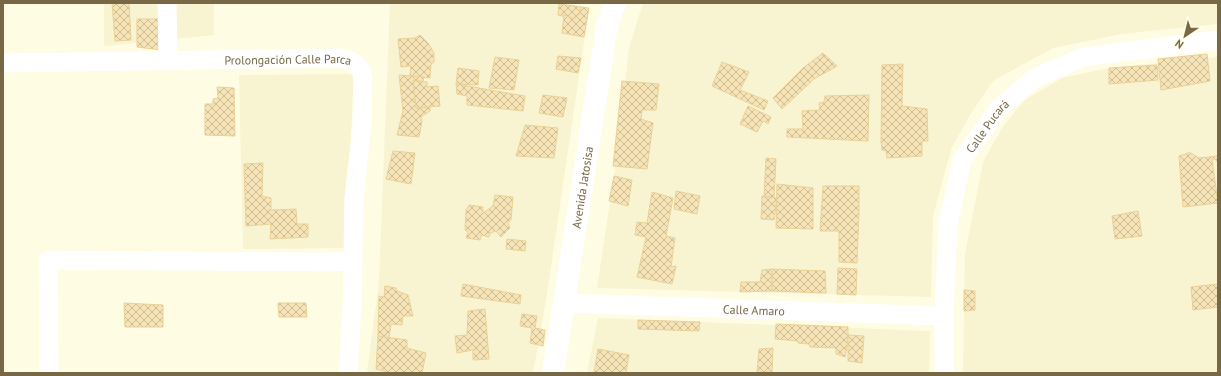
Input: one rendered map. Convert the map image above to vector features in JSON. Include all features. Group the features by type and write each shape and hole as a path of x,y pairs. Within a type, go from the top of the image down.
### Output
{"street":[{"path":"167,3 168,61"},
{"name":"Avenida Jatosisa","path":"553,373 607,26 615,3"},
{"name":"Calle Pucará","path":"944,373 944,316 948,224 962,160 999,108 1035,78 1083,57 1218,40"},
{"name":"Prolongación Calle Parca","path":"3,63 340,58 349,60 356,64 362,75 363,95 362,126 354,198 352,309 348,373"},
{"path":"49,373 48,260 353,261"},
{"name":"Calle Amaro","path":"564,303 944,316"}],"shaded area":[{"path":"104,3 214,3 214,35 104,46"},
{"path":"390,3 563,3 589,8 546,301 533,373 367,373 379,281"},
{"path":"643,3 1218,3 1218,24 1121,34 1053,48 993,81 970,115 952,147 933,216 931,297 597,288 614,176 629,48"},
{"path":"1218,57 1218,373 963,373 965,254 983,162 1003,126 1025,100 1062,78 1109,68"},
{"path":"354,74 345,248 243,249 239,75"},
{"path":"598,318 930,331 929,373 587,373"}],"building":[{"path":"112,3 129,3 131,40 115,41"},
{"path":"559,4 581,7 579,15 575,15 575,19 558,15"},
{"path":"581,7 589,8 584,37 562,33 564,15 575,19 575,15 579,15"},
{"path":"137,19 161,19 162,50 137,47"},
{"path":"420,35 428,43 434,53 434,62 431,64 430,78 410,76 411,66 401,67 398,39 415,38"},
{"path":"823,53 837,66 814,79 782,109 773,98 803,68"},
{"path":"1207,54 1210,81 1161,90 1158,59"},
{"path":"558,56 581,58 578,73 556,69"},
{"path":"495,57 519,60 514,90 489,88"},
{"path":"722,62 749,72 740,90 768,101 764,110 712,86"},
{"path":"903,64 902,106 927,109 928,141 922,141 922,156 887,158 886,151 882,150 881,142 882,65"},
{"path":"1157,65 1158,80 1109,84 1109,68"},
{"path":"458,68 479,71 478,85 456,84"},
{"path":"399,75 424,77 423,81 413,81 416,108 430,107 430,111 421,117 422,121 419,137 397,135 403,111"},
{"path":"413,81 427,82 427,87 438,86 440,106 416,108"},
{"path":"622,81 659,84 656,110 642,110 641,119 653,123 647,169 613,166"},
{"path":"456,84 525,96 523,111 467,105 467,96 457,94"},
{"path":"217,87 234,88 235,136 205,135 205,104 213,104 213,99 218,98"},
{"path":"543,95 567,98 563,117 539,113"},
{"path":"869,95 868,141 787,137 787,129 803,129 802,111 820,110 819,103 824,102 825,96"},
{"path":"748,106 771,117 768,124 763,121 757,132 740,124"},
{"path":"525,125 558,128 554,158 516,156"},
{"path":"393,151 415,153 411,184 386,179"},
{"path":"1189,152 1199,158 1218,156 1218,163 1215,159 1212,159 1218,203 1183,207 1179,156"},
{"path":"766,158 776,159 774,198 764,196"},
{"path":"263,163 262,196 271,198 271,210 296,209 297,224 308,224 308,237 270,239 271,224 246,226 244,164"},
{"path":"614,176 632,180 628,206 609,201"},
{"path":"777,184 813,188 813,229 776,228"},
{"path":"823,186 859,186 857,263 839,262 839,231 820,231"},
{"path":"676,191 700,196 697,214 674,209"},
{"path":"652,192 673,198 666,236 675,238 671,267 676,266 672,284 637,277 646,237 635,235 637,222 647,223"},
{"path":"495,195 513,197 511,220 508,223 510,228 501,237 496,231 490,233 489,237 481,235 480,240 466,238 468,232 465,230 466,210 469,205 483,207 483,213 493,206"},
{"path":"762,196 777,198 774,220 761,219"},
{"path":"1138,211 1142,236 1115,239 1112,216"},
{"path":"507,239 526,241 525,251 506,249"},
{"path":"838,268 857,269 856,295 837,294"},
{"path":"772,269 772,291 740,292 741,282 760,282 762,270"},
{"path":"772,269 825,271 826,293 772,291"},
{"path":"463,284 521,295 520,304 461,296"},
{"path":"1218,284 1218,307 1193,310 1191,287"},
{"path":"385,286 396,288 397,291 408,295 413,316 403,316 402,325 391,324 389,338 378,336 379,296 384,297"},
{"path":"964,290 975,291 975,310 964,311"},
{"path":"124,303 163,305 163,327 125,327"},
{"path":"278,303 306,303 307,317 279,317"},
{"path":"485,309 489,359 473,360 473,350 457,353 455,336 467,335 468,311"},
{"path":"522,314 537,316 535,328 545,330 543,346 530,343 532,328 520,326"},
{"path":"638,320 700,322 699,331 638,329"},
{"path":"776,324 848,327 848,341 845,357 836,354 836,348 810,347 809,344 798,343 798,341 775,339"},
{"path":"848,335 864,336 862,363 848,361"},
{"path":"378,336 407,340 407,348 426,353 422,373 391,373 376,369"},
{"path":"773,348 772,372 757,372 759,349"},
{"path":"598,349 629,355 626,373 594,373"}]}
